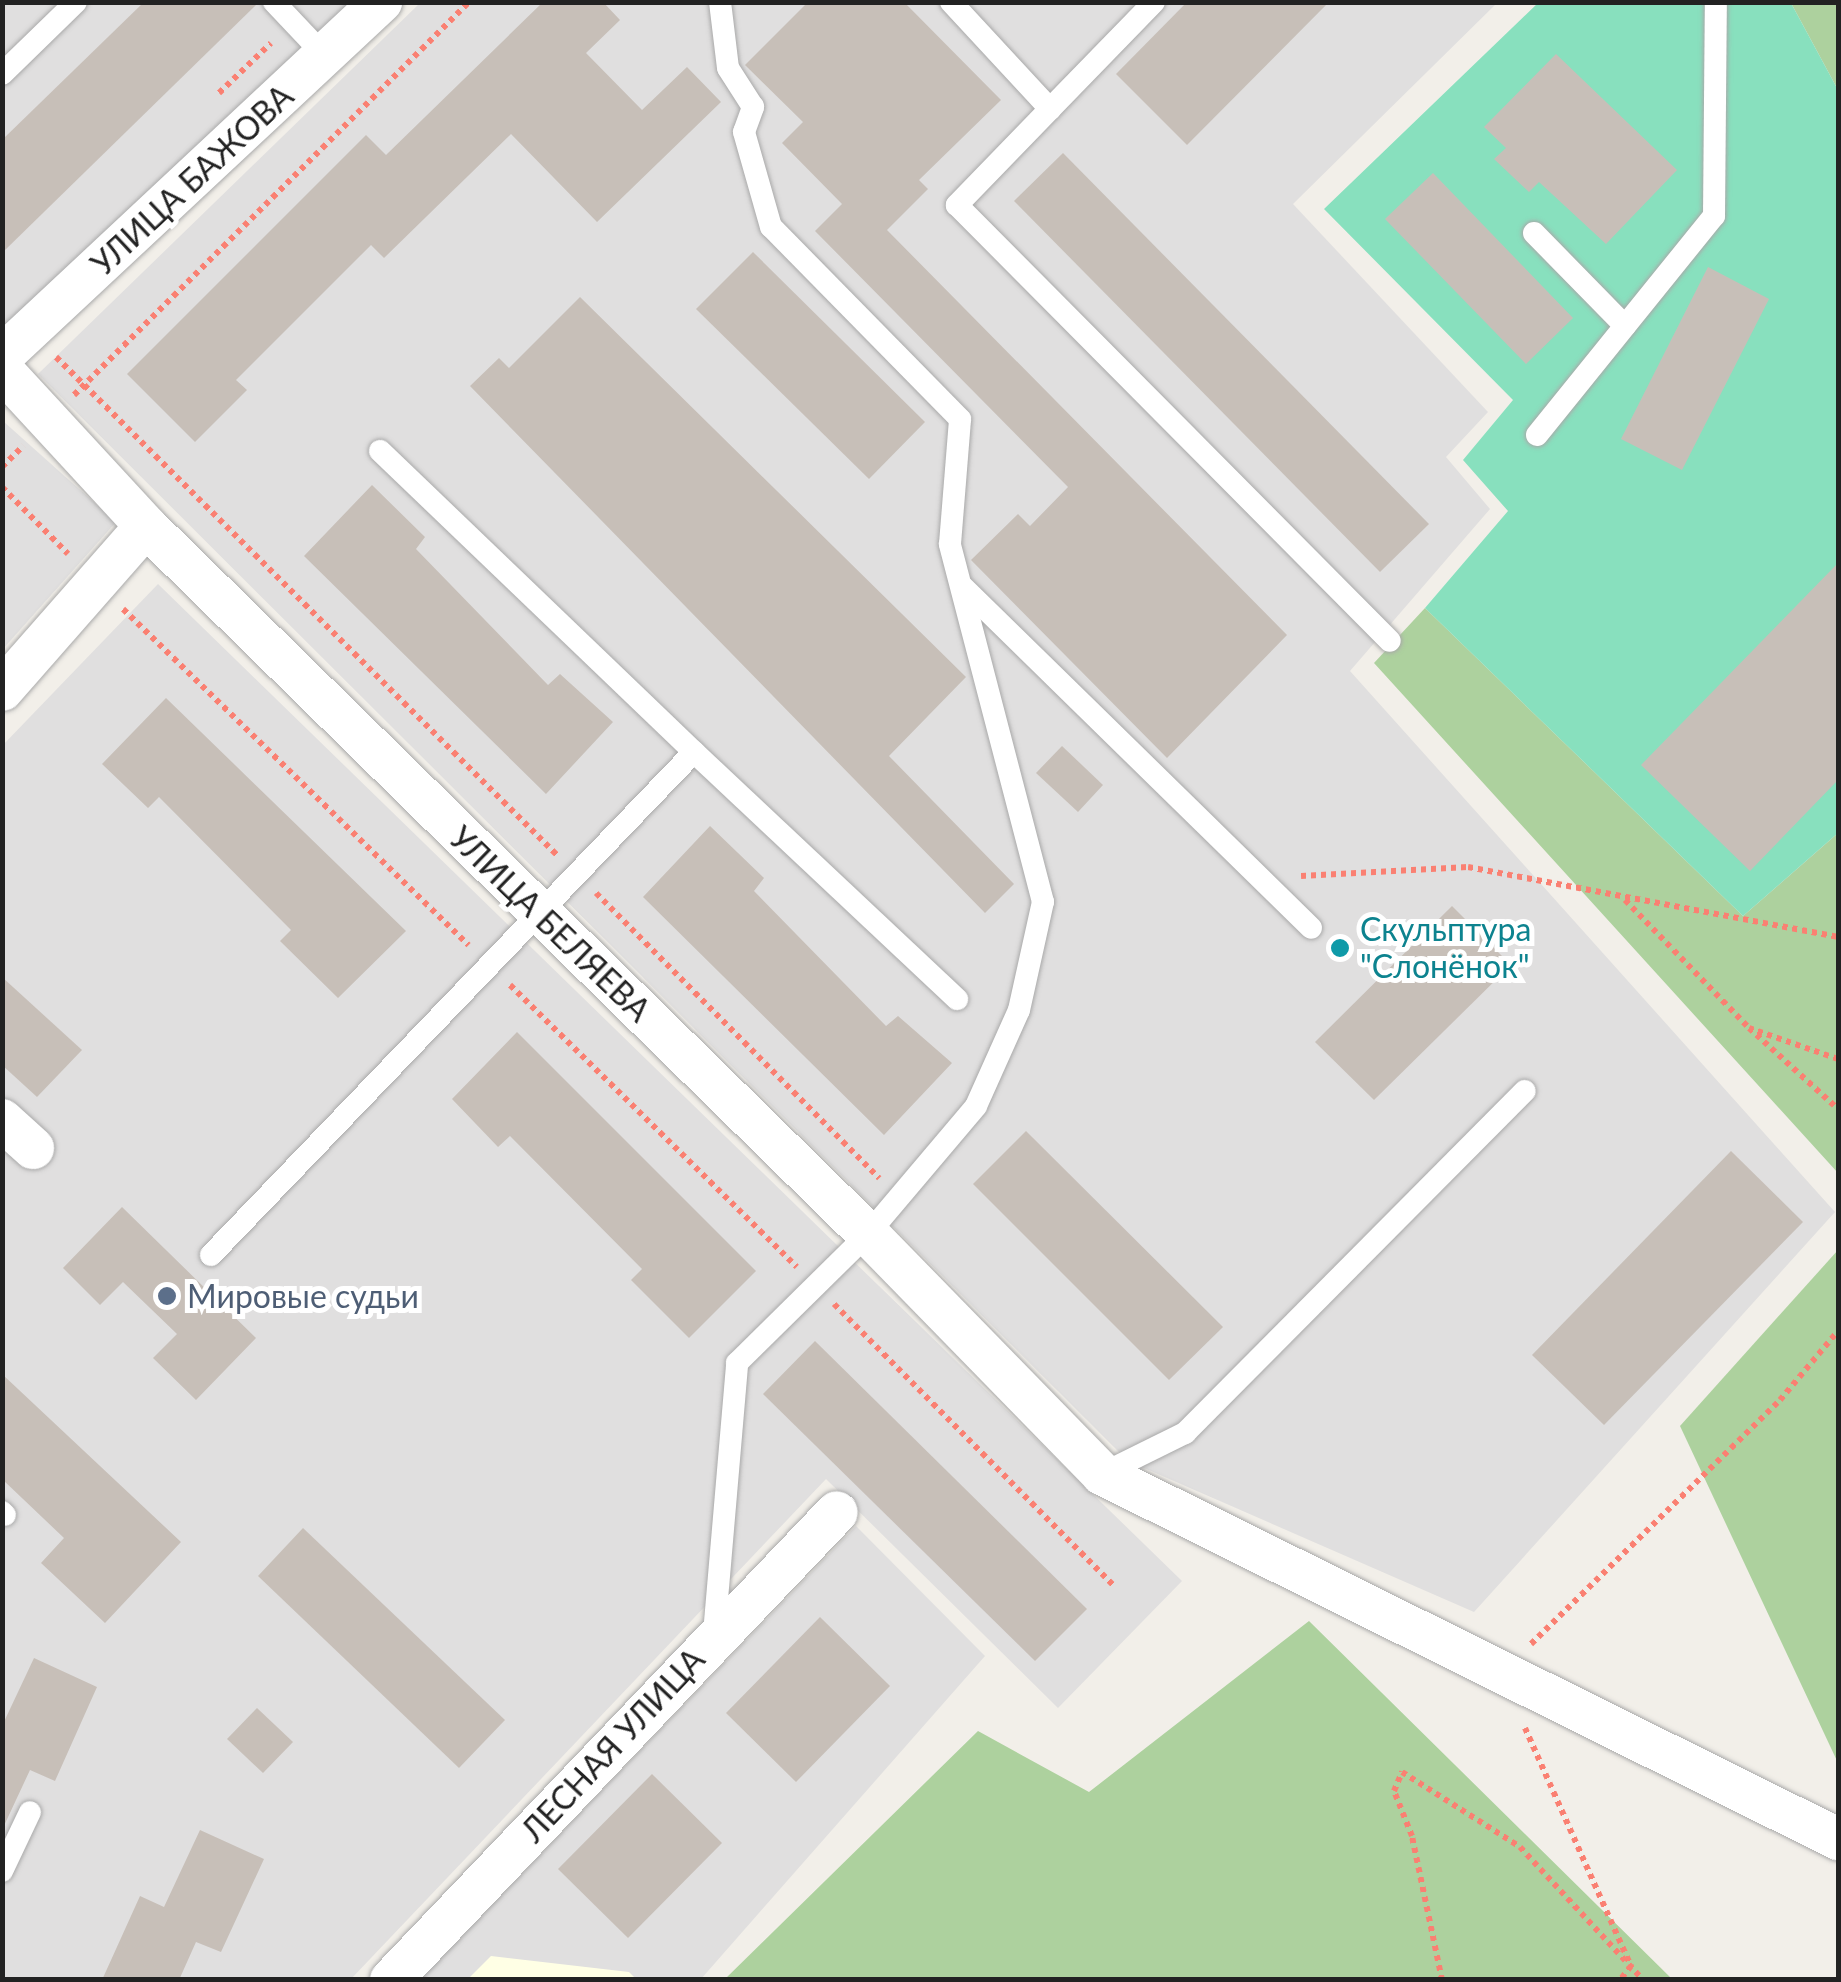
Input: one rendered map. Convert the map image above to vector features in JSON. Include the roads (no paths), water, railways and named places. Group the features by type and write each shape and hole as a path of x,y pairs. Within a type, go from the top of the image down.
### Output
{"street":[{"name":"УЛИЦА БАЖОВА","path":"16,343 381,2"},
{"name":"УЛИЦА БЕЛЯЕВА","path":"2,370 146,526 868,1234 1102,1474 1838,1838"},
{"path":"2,690 146,526"},
{"name":"ЛЕСНАЯ УЛИЦА","path":"391,1980 837,1512"}],"lane":[{"path":"2,74 76,2"},
{"path":"274,2 326,57"},
{"path":"714,1639 737,1363 868,1234 976,1106 1019,1010 1043,902 950,544 960,419 772,227 744,132 753,108 728,68 720,2"},
{"path":"951,2 1050,108"},
{"path":"1154,2 957,206 1390,641"},
{"path":"1537,435 1714,216 1716,2"},
{"path":"1534,233 1625,326"},
{"path":"380,452 956,999"},
{"path":"960,585 1311,928"},
{"path":"211,1254 492,968 694,752"},
{"path":"1102,1474 1185,1433 1526,1091"},
{"path":"2,1871 30,1812"}],"place":[{"name":"Скульптура \"Слонёнок\"","path":"1340,948"},
{"name":"Мировые судьи","path":"167,1296"}]}
